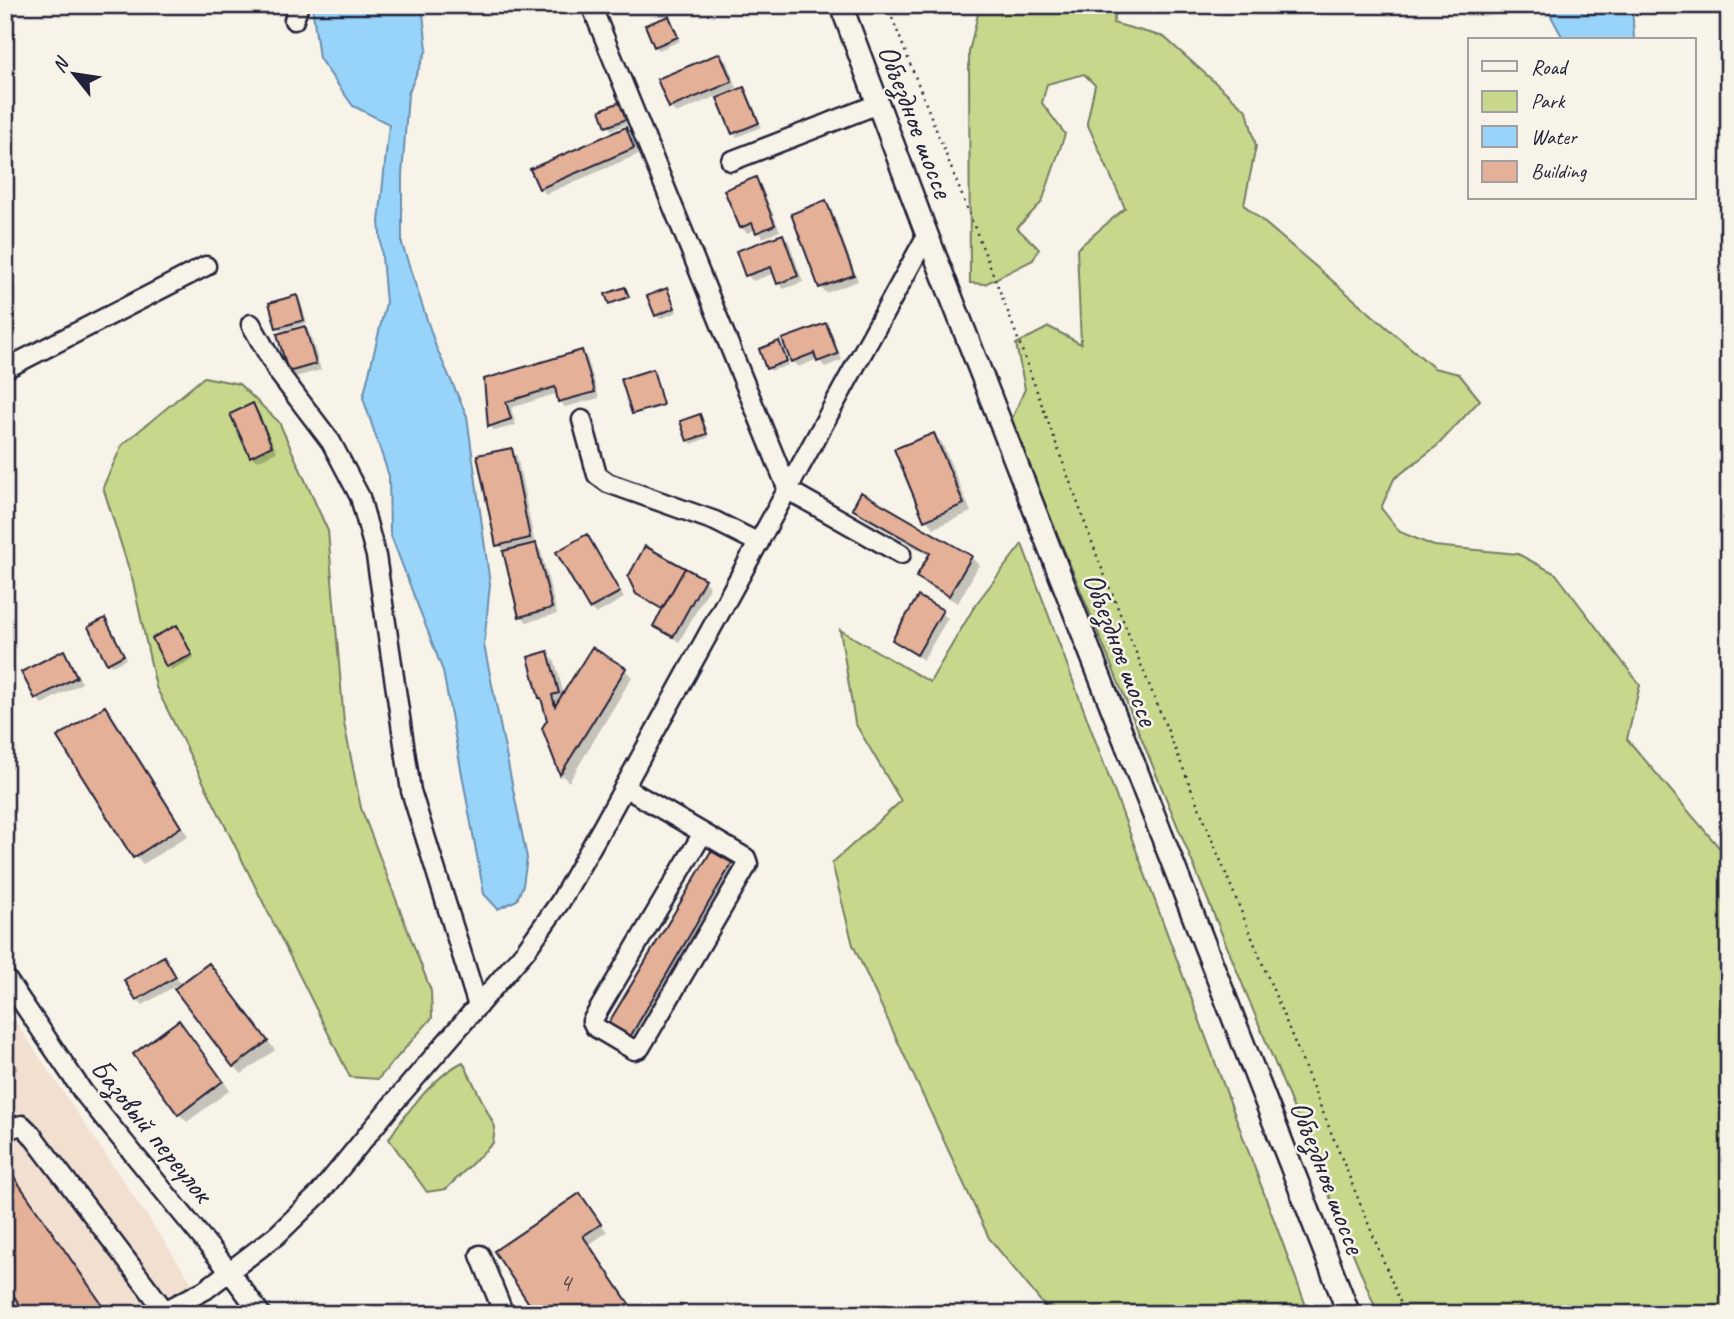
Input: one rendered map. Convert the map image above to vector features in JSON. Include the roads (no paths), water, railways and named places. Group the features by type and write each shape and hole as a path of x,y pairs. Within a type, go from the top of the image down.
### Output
{"main road":[{"name":"Объездное шоссе","path":"841,5 927,235 1349,1314"}],"street":[{"path":"591,5 788,489 901,554"},
{"path":"731,161 878,104"},
{"path":"5,1130 22,1125 31,1134 162,1312 205,1290 277,1235 319,1194 526,950 560,902 927,235"},
{"path":"5,369 206,266"},
{"path":"251,324 278,372 331,442 360,497 376,556 411,791 478,1006"},
{"path":"582,420 597,475 608,483 715,521 759,543"},
{"path":"624,787 746,858 748,864 640,1048 634,1050 595,1027 592,1021 703,833"},
{"name":"Базовый переулок","path":"5,977 83,1092 229,1270 261,1314"},
{"path":"480,1255 504,1314"}],"water":[{"path":"312,5 422,5 427,49 408,94 402,176 402,244 436,347 467,416 490,584 484,645 527,858 523,885 517,900 498,909 484,894 443,671 390,533 389,476 363,398 386,303 379,222 389,124 353,106 319,58"},
{"path":"1545,5 1632,5 1634,38 1563,38"}]}
